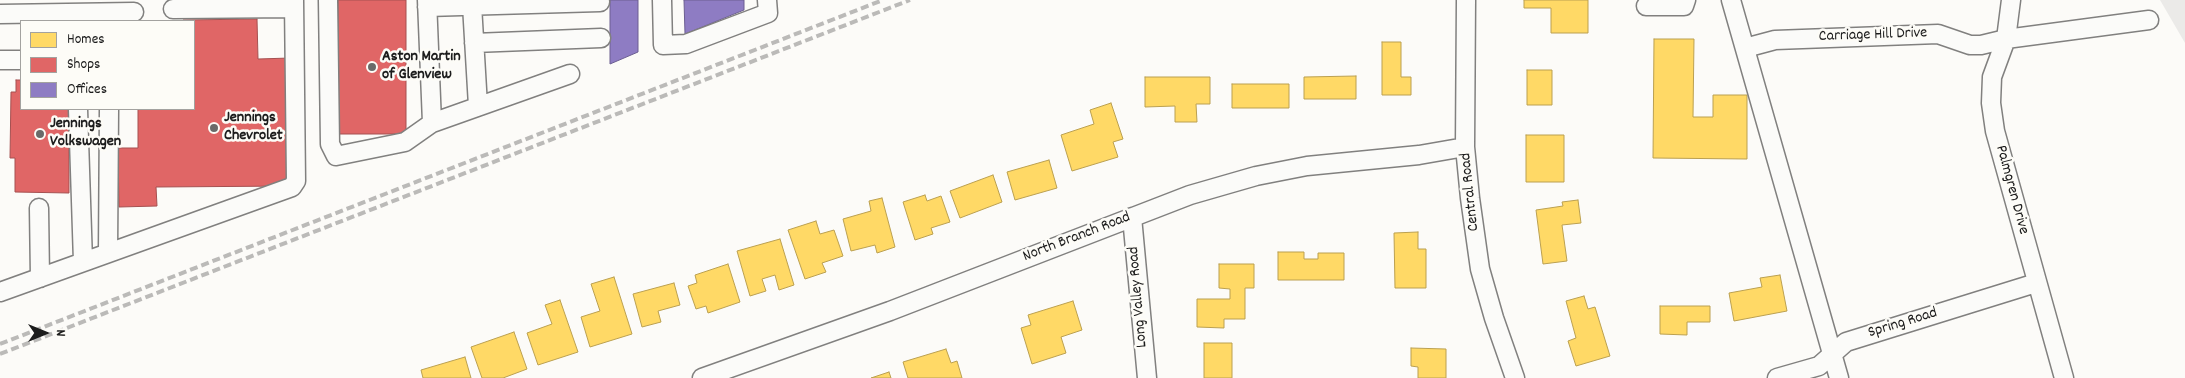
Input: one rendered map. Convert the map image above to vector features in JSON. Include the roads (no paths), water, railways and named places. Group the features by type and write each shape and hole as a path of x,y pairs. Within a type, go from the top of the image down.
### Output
{"street":[{"path":"328,0 330,144 336,156 405,142 432,123 570,74"},
{"path":"662,0 663,45 686,44 768,13 767,0"},
{"name":"Central Road","path":"1466,0 1465,147 1470,198 1480,270 1494,318 1516,378"},
{"path":"1646,6 1684,6 1686,0"},
{"path":"1731,0 1838,378"},
{"name":"Palmgren Drive","path":"2011,0 2006,39 1992,77 1991,104 1995,131 2064,378"},
{"path":"432,123 427,3 472,5 600,2"},
{"path":"0,292 292,187 296,181 294,4 173,10"},
{"path":"472,5 478,106"},
{"path":"0,14 134,12"},
{"name":"Carriage Hill Drive","path":"1745,48 1774,40 1938,34 1970,45 1981,45 2006,39 2149,20"},
{"path":"474,43 601,38"},
{"path":"0,60 20,60"},
{"path":"78,110 83,262"},
{"path":"108,253 109,110"},
{"name":"North Branch Road","path":"702,378 890,311 1190,194 1256,176 1307,166 1419,155 1465,147"},
{"path":"39,208 40,278"},
{"name":"Long Valley Road","path":"1132,217 1147,378"},
{"name":"Spring Road","path":"1777,378 1819,366 1846,342 2036,283"}],"railway":[{"path":"0,344 883,0"},
{"path":"0,354 910,0"}],"place":[{"name":"Aston Martin of Glenview","path":"372,67"},
{"name":"Jennings Chevrolet","path":"214,128"},
{"name":"Jennings Volkswagen","path":"40,134"}]}
